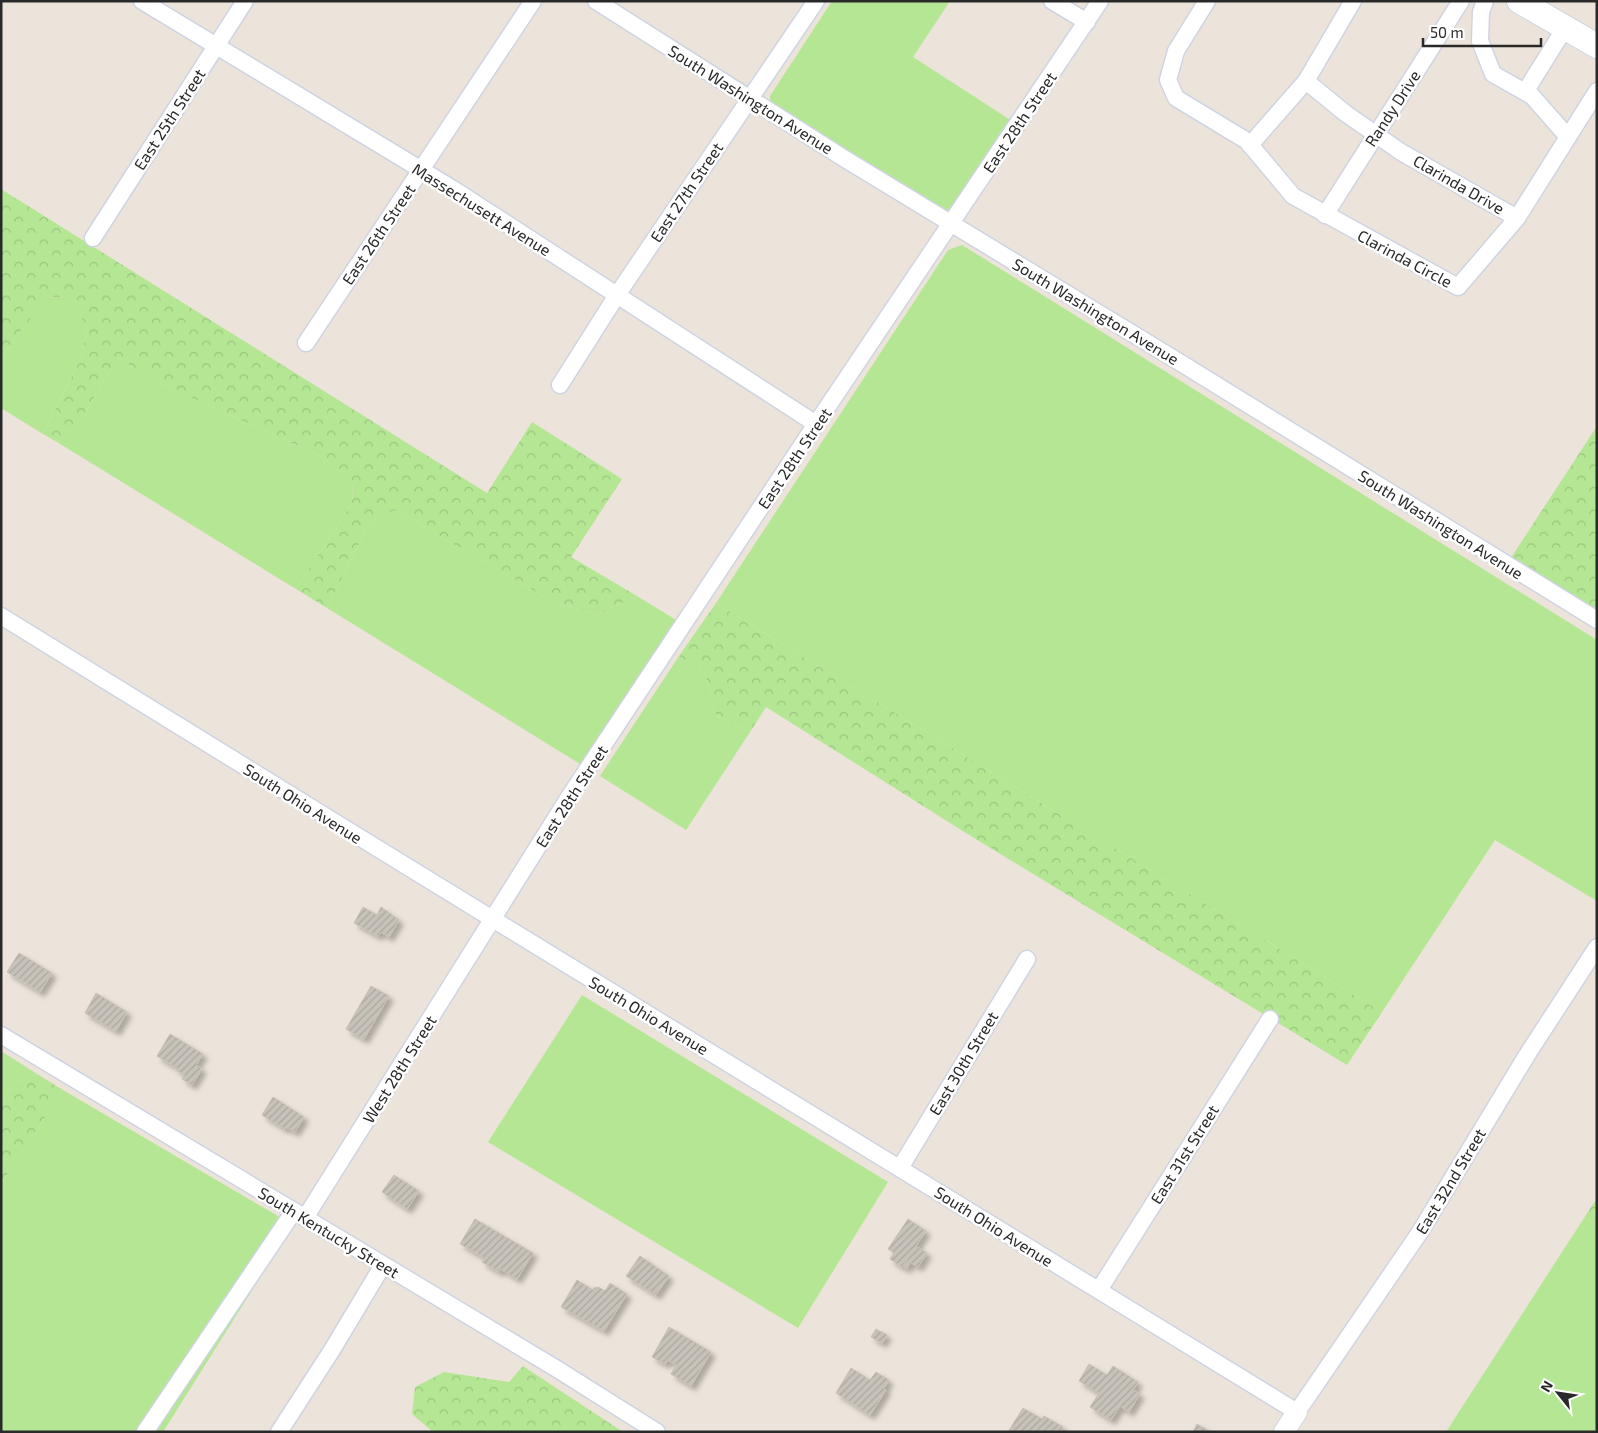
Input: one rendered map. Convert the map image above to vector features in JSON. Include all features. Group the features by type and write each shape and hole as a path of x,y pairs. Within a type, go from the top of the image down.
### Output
{"main road":[{"path":"1519,1 1597,46"}],"street":[{"name":"Massechusett Avenue","path":"142,1 421,170 816,424"},
{"name":"East 25th Street","path":"93,238 245,1"},
{"name":"East 26th Street","path":"306,342 533,1"},
{"name":"South Washington Avenue","path":"596,1 951,223 1597,620"},
{"name":"East 27th Street","path":"560,384 617,295 816,1"},
{"path":"1052,1 1086,22"},
{"name":"East 28th Street","path":"493,919 569,797 816,424 1100,1"},
{"path":"1207,1 1176,51 1168,80 1176,98 1247,141 1293,196 1325,215"},
{"path":"1250,145 1306,82 1353,1"},
{"name":"Randy Drive","path":"1325,215 1461,1"},
{"path":"1485,1 1481,12 1480,41 1493,74 1532,96 1568,136"},
{"path":"1525,92 1565,28"},
{"name":"Clarinda Drive","path":"1306,82 1401,152 1517,218 1597,91"},
{"name":"Clarinda Circle","path":"1325,215 1458,287 1517,218"},
{"name":"South Ohio Avenue","path":"1,616 1297,1412"},
{"name":"West 28th Street","path":"145,1432 300,1214 493,919"},
{"name":"East 32nd Street","path":"1297,1412 1420,1232 1527,1055 1597,947"},
{"name":"East 30th Street","path":"900,1168 1027,958"},
{"name":"East 31st Street","path":"1099,1290 1270,1019"},
{"name":"South Kentucky Street","path":"1,1035 300,1214 657,1432"},
{"path":"279,1432 332,1350 383,1265"},
{"path":"1284,1432 1297,1412"}],"green space":[{"path":"832,1 950,1 913,57 1012,121 952,211 940,210 771,108 770,96"},
{"path":"1,189 487,493 532,422 622,479 571,557 637,596 597,615 555,603 395,510 370,522 327,608 296,589 352,503 353,481 320,456 159,383 118,358 80,421 57,442 43,434 82,356 87,326 67,298 47,297 1,357"},
{"path":"962,245 1597,640 1597,901 1495,840 1382,1012 716,603 948,250"},
{"path":"47,297 67,298 87,326 82,356 43,434 1,408 1,357"},
{"path":"118,358 159,383 320,456 353,481 352,503 296,589 57,442 80,421"},
{"path":"1597,426 1597,619 1507,564"},
{"path":"395,510 555,603 597,615 637,596 676,620 580,764 327,608 370,522"},
{"path":"716,603 1382,1012 1347,1065 966,833 766,707 750,732 716,716 705,674 679,656"},
{"path":"679,656 705,674 716,716 750,732 686,830 600,776"},
{"path":"582,995 888,1182 798,1328 488,1142"},
{"path":"1,1051 37,1074 14,1083 1,1104"},
{"path":"37,1074 63,1090 1,1184 1,1104 14,1083"},
{"path":"63,1090 293,1225 163,1432 1,1432 1,1184"},
{"path":"1597,1198 1597,1226 1584,1218"},
{"path":"1584,1218 1597,1226 1597,1432 1446,1432"},
{"path":"523,1366 623,1432 433,1432 412,1414 415,1387 444,1372 509,1382"}],"building":[{"path":"363,907 377,915 381,907 399,920 389,937 381,932 378,936 354,923"},
{"path":"19,953 52,973 40,992 7,972"},
{"path":"371,986 389,996 364,1039 346,1029"},
{"path":"96,993 127,1012 116,1031 85,1013"},
{"path":"170,1034 203,1054 196,1065 202,1069 192,1085 182,1079 185,1075 176,1070 177,1068 157,1056"},
{"path":"273,1097 304,1117 295,1132 286,1127 285,1129 262,1115"},
{"path":"394,1175 419,1191 407,1209 382,1192"},
{"path":"475,1219 533,1253 517,1279 501,1269 499,1272 482,1262 485,1258 460,1244"},
{"path":"908,1219 926,1231 902,1267 890,1259 894,1253 888,1249"},
{"path":"916,1246 927,1253 918,1267 910,1262 907,1269 903,1266"},
{"path":"640,1256 669,1276 656,1295 626,1276"},
{"path":"577,1280 593,1290 598,1287 605,1291 610,1283 627,1294 604,1331 561,1307"},
{"path":"669,1327 711,1352 691,1386 671,1374 676,1365 668,1360 665,1364 652,1357"},
{"path":"876,1329 887,1335 882,1343 871,1337"},
{"path":"1089,1364 1107,1375 1113,1366 1138,1382 1133,1390 1140,1394 1129,1412 1120,1406 1111,1420 1090,1407 1099,1393 1079,1381"},
{"path":"851,1368 870,1380 876,1372 889,1380 884,1388 886,1390 870,1415 836,1393"},
{"path":"1023,1408 1042,1419 1044,1416 1063,1427 1060,1432 1008,1432"},
{"path":"1197,1424 1211,1432 1193,1432"}]}
